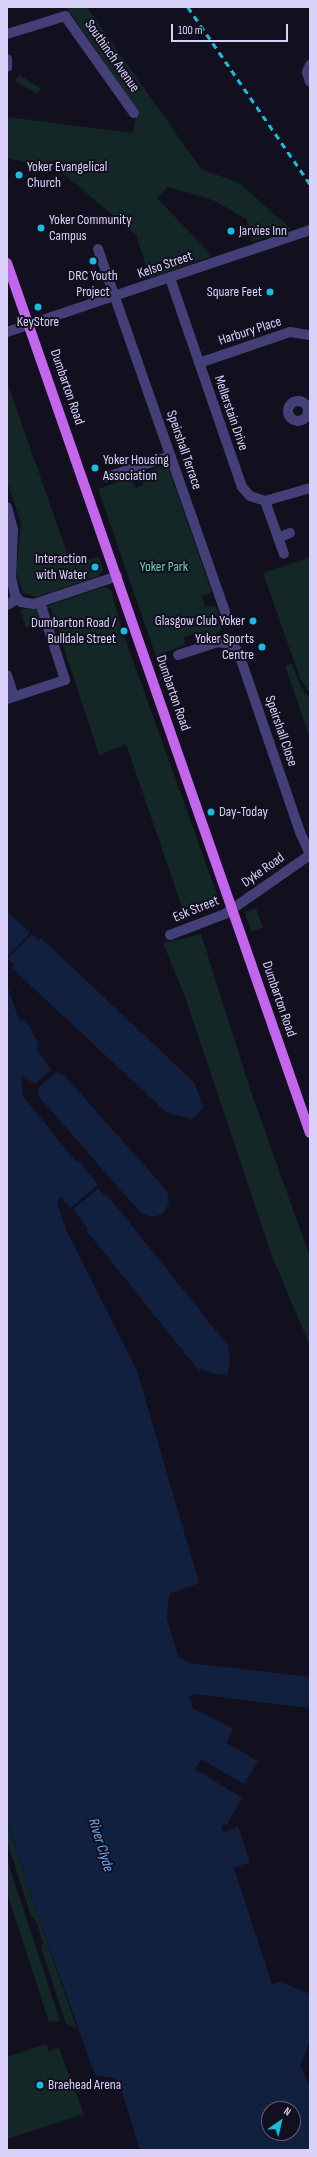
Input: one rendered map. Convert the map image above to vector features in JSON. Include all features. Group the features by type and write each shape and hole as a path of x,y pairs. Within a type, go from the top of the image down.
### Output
{"main road":[{"name":"Dumbarton Road","path":"7,263 310,1133"}],"street":[{"name":"Southinch Avenue","path":"7,34 65,16 134,113"},
{"path":"7,59 7,67"},
{"path":"310,65 307,72 310,82"},
{"name":"Kelso Street","path":"7,332 115,297 310,230"},
{"name":"Speirshall Terrace","path":"98,249 225,612"},
{"name":"Mellerstain Drive","path":"170,278 242,487 250,496 265,501"},
{"name":"Harbury Place","path":"199,363 290,332 310,335"},
{"path":"107,477 171,456"},
{"path":"284,554 265,501 310,488"},
{"path":"8,510 13,530 10,568 17,599 25,604 40,602 117,576"},
{"path":"278,538 290,533"},
{"path":"7,605 17,599"},
{"path":"7,675 11,697 65,680 40,602"},
{"name":"Speirshall Close","path":"178,656 218,642 230,644 241,656 300,832 310,854"},
{"name":"Dyke Road","path":"233,909 310,854"},
{"name":"Esk Street","path":"170,935 217,918 233,909"}],"green space":[{"path":"66,7 87,7 201,169 239,183 291,229 252,242 246,219 213,200 168,187 157,198 212,256 150,278 136,235 59,170 7,158 7,117 133,133 137,109"},
{"path":"19,75 41,88 38,94 15,81"},
{"path":"7,382 71,564 99,557 103,570 99,576 36,597 23,593 16,573 21,523 7,481"},
{"name":"Yoker Park","path":"167,464 211,590 211,593 202,596 205,607 216,606 223,625 220,631 213,636 200,641 194,634 184,637 185,643 182,646 156,656 98,489 129,478 136,488 143,485 142,474"},
{"path":"310,557 310,694 300,678 263,573"},
{"path":"103,587 111,590 122,630 220,903 186,919 126,744 99,755 60,636 54,637 53,635 60,633 51,608 45,610 44,607"},
{"path":"20,609 38,609 41,618 39,623 26,628"},
{"path":"292,664 301,687 310,699 310,738 285,666"},
{"path":"256,908 263,928 251,932 245,912"},
{"path":"201,934 250,1089 310,1257 310,1346 272,1256 185,997 163,943"},
{"path":"7,1822 77,2029 66,2024 41,1947 43,1942 35,1918 31,1916 7,1841"},
{"path":"7,1859 60,2021 49,2022 7,1893"},
{"name":"Braehead Arena","path":"46,2044 49,2051 59,2048 84,2114 7,2139 7,2057"}],"water":[{"path":"7,911 30,933 7,957"},
{"path":"32,934 38,940 41,938 195,1083 203,1108 193,1119 167,1113 12,968 14,965 8,959"},
{"name":"River Clyde","path":"7,984 19,1021 25,1020 39,1043 36,1048 51,1070 35,1084 21,1076 23,1096 76,1162 78,1160 98,1185 70,1208 61,1197 57,1202 67,1232 137,1371 199,1583 169,1594 167,1619 178,1656 189,1663 310,1677 310,1708 193,1694 190,1697 193,1708 233,1728 227,1743 258,1761 244,1784 201,1759 195,1769 242,1798 227,1824 221,1826 223,1833 238,1826 250,1862 234,1868 272,1984 281,1982 310,1994 310,2040 300,2066 310,2087 310,2150 140,2150 119,2082 114,2078 95,2075 32,1899 7,1820"},
{"path":"56,1072 64,1075 167,1191 169,1203 163,1214 152,1217 141,1213 39,1097 37,1089"},
{"path":"98,1189 103,1195 108,1196 230,1348 228,1348 230,1360 227,1375 213,1374 201,1369 200,1372 86,1230 88,1229 73,1209"}],"railway":[{"path":"188,7 310,184"}],"place":[{"name":"Yoker Evangelical Church","path":"19,175"},
{"name":"Yoker Community Campus","path":"41,228"},
{"name":"Jarvies Inn","path":"231,231"},
{"name":"DRC Youth Project","path":"93,261"},
{"name":"Square Feet","path":"270,292"},
{"name":"KeyStore","path":"38,307"},
{"name":"Yoker Housing Association","path":"95,468"},
{"name":"Interaction with Water","path":"95,567"},
{"name":"Glasgow Club Yoker","path":"253,621"},
{"name":"Dumbarton Road / Bulldale Street","path":"124,631"},
{"name":"Yoker Sports Centre","path":"262,647"},
{"name":"Day-Today","path":"211,812"},
{"name":"Braehead Arena","path":"40,2085"}]}
